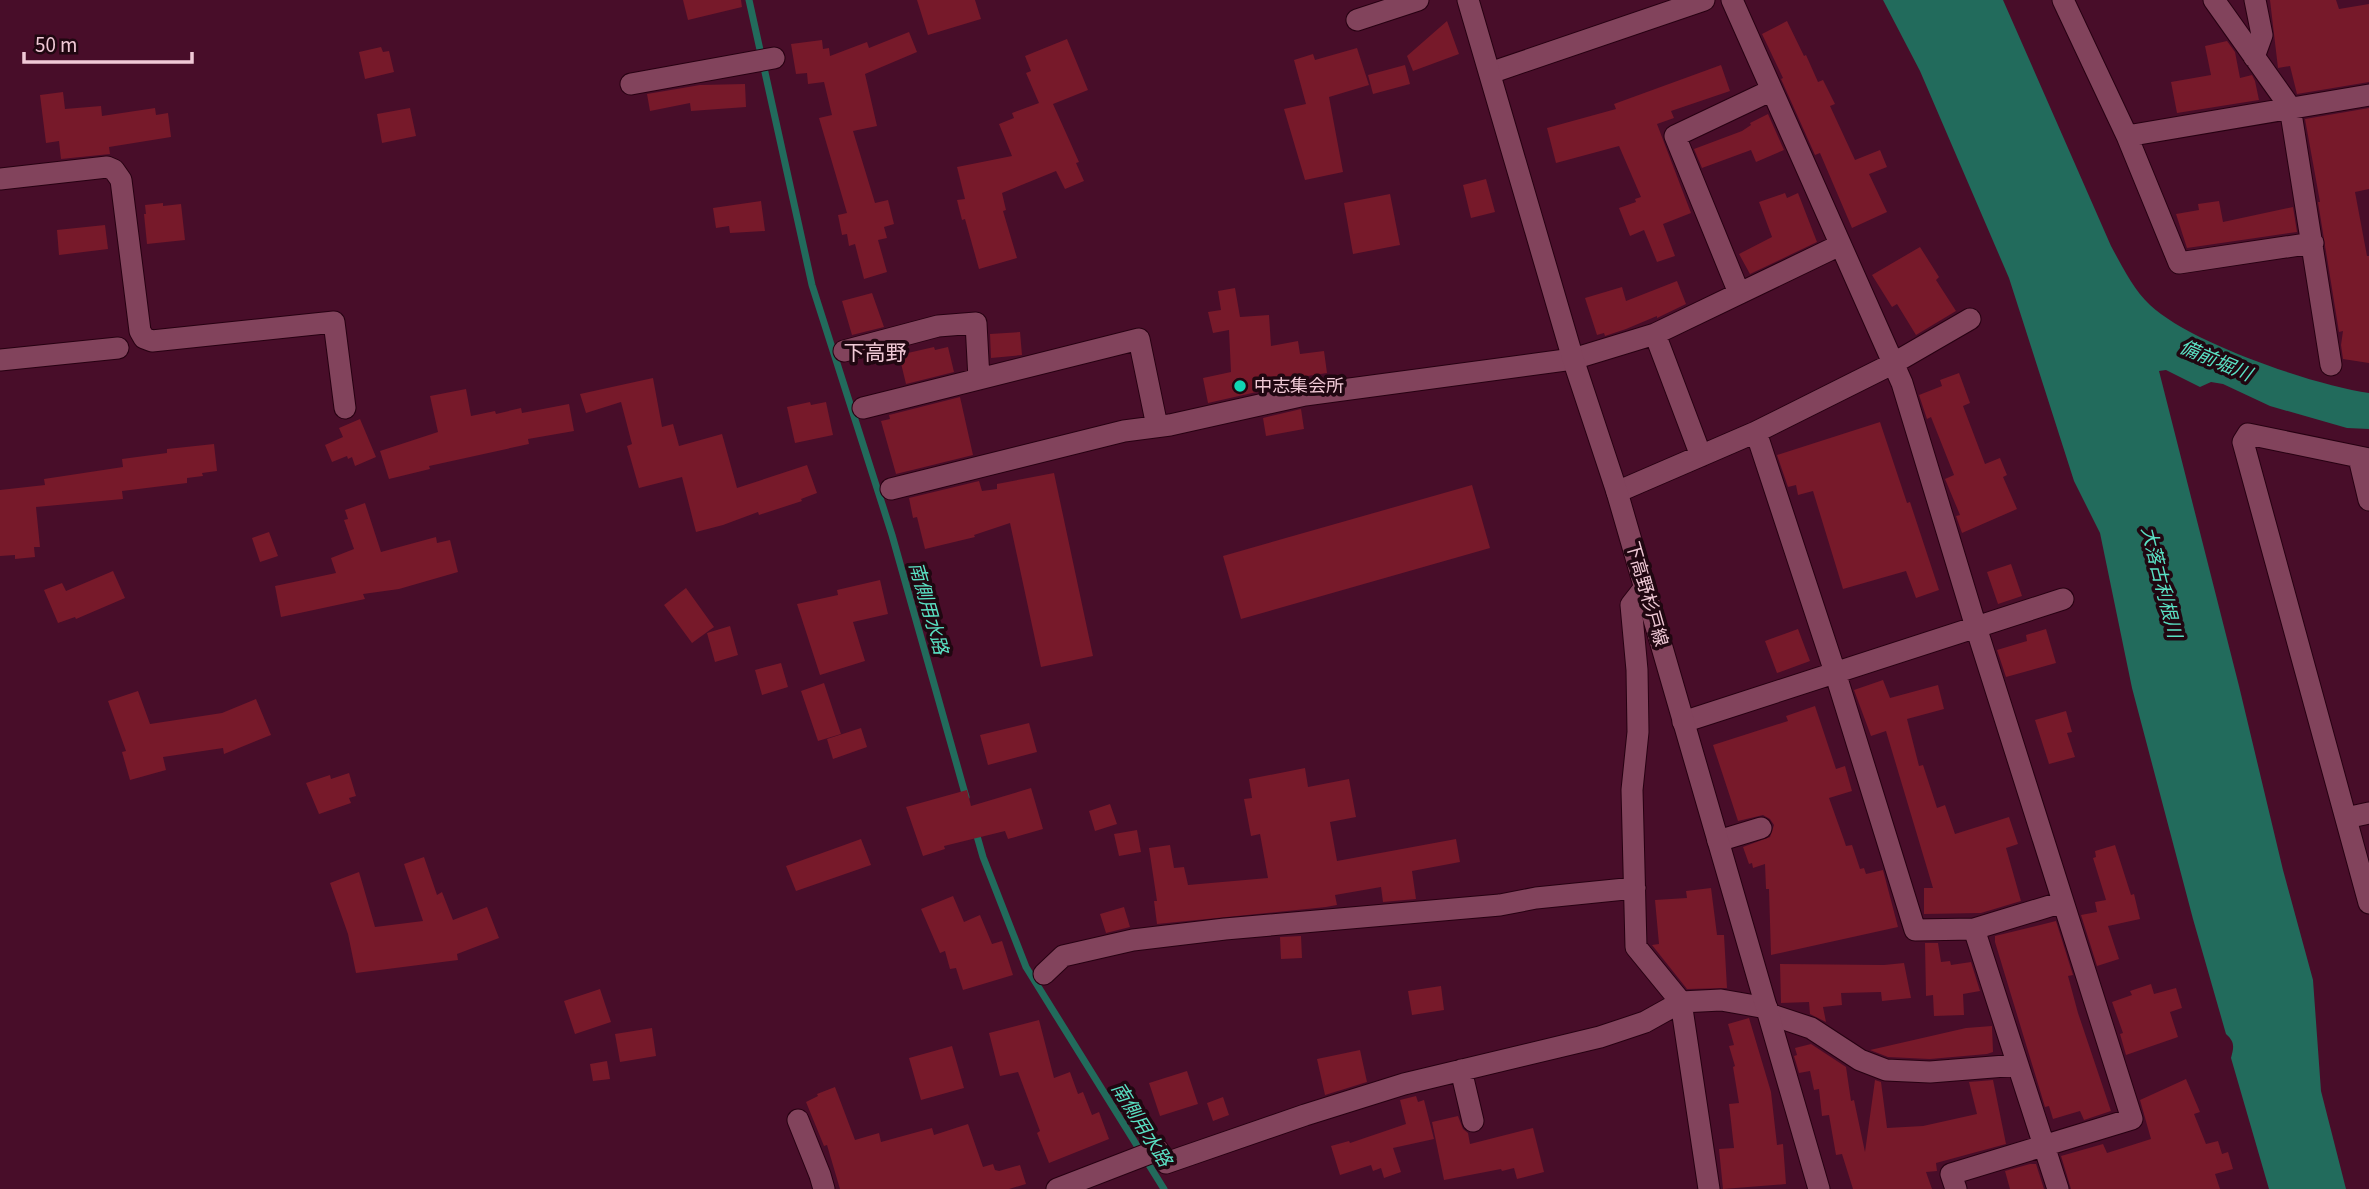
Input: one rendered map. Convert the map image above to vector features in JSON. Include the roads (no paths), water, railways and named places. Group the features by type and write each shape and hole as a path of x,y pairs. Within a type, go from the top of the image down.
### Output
{"street":[{"path":"1357,20 1418,0"},
{"name":"下高野杉戸線","path":"1468,0 1573,359 1618,492 1819,1189"},
{"path":"1490,73 1704,0"},
{"path":"1732,0 1894,363 2132,1119 1951,1174 1956,1189"},
{"path":"2063,0 2127,136 2179,263 2313,243"},
{"path":"2214,0 2291,107 2331,365"},
{"path":"2254,57 2262,35 2255,0"},
{"path":"631,84 774,58"},
{"path":"1739,293 1675,136 1772,90"},
{"path":"2127,136 2369,95"},
{"path":"0,179 107,167 114,170 121,180 140,331 144,338 152,341 334,322 345,408"},
{"path":"891,489 1124,431 1305,395 1573,359 1656,334 1840,245"},
{"path":"1618,492 1756,432 1894,363 1970,319"},
{"path":"845,351 938,326 976,323 979,379"},
{"path":"1656,334 1701,457"},
{"path":"863,408 1139,339 1157,426"},
{"path":"0,360 118,348"},
{"path":"1756,432 1835,672 1915,930 1974,929 2063,902"},
{"path":"2369,500 2364,458 2248,435 2243,442 2369,903"},
{"path":"1645,587 1631,605 1637,670 1638,732 1632,790 1636,947 1681,1002 1709,1189"},
{"path":"1684,722 2063,599"},
{"path":"2346,818 2369,813"},
{"path":"1718,841 1761,828"},
{"path":"1044,974 1063,956 1133,940 1226,929 1500,905 1536,898 1634,888"},
{"path":"1974,929 2058,1189"},
{"path":"1057,1189 1404,1084 1600,1037 1645,1022 1681,1002 1721,1000 1768,1011 1811,1028 1860,1060 1886,1070 1930,1072 2018,1065"},
{"path":"1461,1070 1473,1121"},
{"path":"798,1120 824,1189"}],"water":[{"path":"1883,0 2003,0 2111,246 2144,299 2193,334 2222,347 2286,372 2369,393 2369,429 2347,428 2270,406 2223,384 2211,382 2200,387 2166,370 2159,371 2283,870 2313,980 2321,1091 2346,1189 2269,1189 2231,1058 2232,1042 2226,1034 2193,919 2132,688 2100,533 2074,481 2009,278 1920,71"}],"waterway":[{"name":"南側用水路","path":"749,0 812,285 892,535 966,797"},
{"name":"南側用水路","path":"975,829 983,857 1026,967 1164,1189"}],"place":[{"name":"中志集会所","path":"1240,386"}],"district":[{"name":"下高野","path":"875,353"}],"water label":[{"name":"備前堀川","path":"2216,360"},
{"name":"大落古利根川","path":"2162,582"}]}
